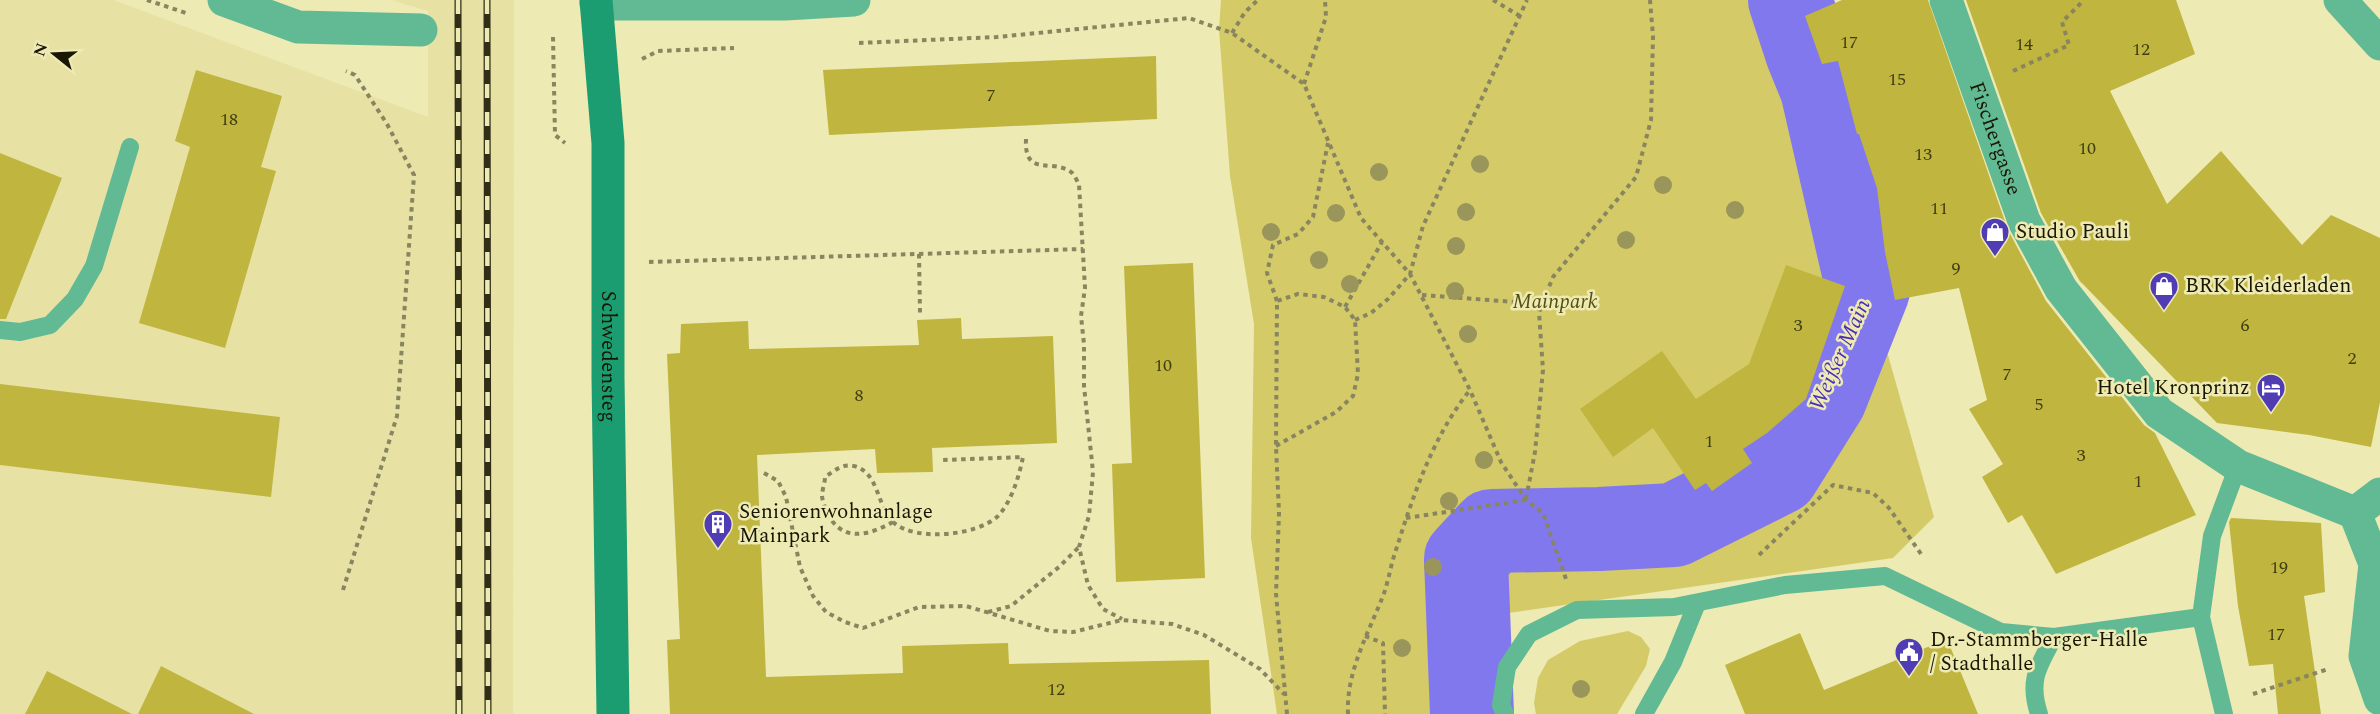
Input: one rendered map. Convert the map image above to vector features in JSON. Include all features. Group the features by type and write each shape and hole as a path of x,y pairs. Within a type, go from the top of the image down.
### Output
{"street":[{"path":"224,0 298,27 421,30"},
{"path":"596,2 785,4 854,0"},
{"name":"Fischergasse","path":"1946,0 2024,221 2061,289 2158,413 2238,466 2367,503"},
{"path":"2340,0 2380,44"},
{"name":"Schwedensteg","path":"596,2 608,143 613,714"},
{"path":"2367,503 2377,565 2366,656 2380,699"}],"lane":[{"path":"0,330 20,332 50,325 75,299 94,266 130,147"},
{"path":"2223,709 2201,617 2212,536 2238,466"},
{"path":"1506,714 1501,705 1507,667 1528,634 1577,610 1674,608 1785,585 1885,576 1958,609 2001,632 2055,637 2201,617"},
{"path":"1644,714 1673,662 1697,603"},
{"path":"2039,714 2033,686 2040,663 2055,637"}],"path":[{"path":"147,0 192,15"},
{"path":"1232,33 1245,12 1258,0"},
{"path":"1304,84 1326,17 1325,0"},
{"path":"1493,0 1520,16"},
{"path":"1355,320 1371,313 1388,299 1410,274 1423,226 1527,0"},
{"path":"1526,500 1535,452 1543,370 1539,312 1553,277 1636,177 1651,120 1653,36 1650,0"},
{"path":"1977,87 2069,45 2062,22 2084,0"},
{"path":"857,44 997,37 1189,18 1232,33 1304,84 1361,218 1410,274 1470,390 1501,462 1526,500 1543,513 1577,610"},
{"path":"638,62 658,51 740,48"},
{"path":"344,590 398,416 414,176 387,124 355,75 345,70"},
{"path":"988,612 1011,606 1059,567 1079,547 1089,516 1093,472 1084,386 1081,316 1085,288 1079,184 1071,172 1055,167 1042,167 1031,160 1025,151 1026,139"},
{"path":"1287,714 1276,594 1279,513 1276,446 1277,301 1268,273 1273,245 1298,234 1313,217 1328,142"},
{"path":"1345,308 1382,242"},
{"path":"608,263 1083,249"},
{"path":"918,254 920,313"},
{"path":"1276,446 1336,412 1353,396 1358,374 1355,320 1345,308 1324,297 1298,294 1277,301"},
{"path":"1421,295 1542,304"},
{"path":"1348,714 1355,666 1365,636 1384,594 1418,482 1434,444 1453,411 1470,390"},
{"path":"893,522 870,532 852,535 840,530 828,515 822,497 825,477 840,466 855,466 868,475 893,522 908,530 956,534 977,528 997,516 1011,496 1023,457 943,460"},
{"path":"764,473 778,481 786,497 800,567 813,596 826,612 844,622 863,628 919,607 966,606 1050,631 1072,632 1122,620 1172,624 1204,635 1260,669 1284,694"},
{"path":"1724,597 1737,576 1833,485 1873,493 1889,507 1958,609"},
{"path":"1406,518 1526,500"},
{"path":"1079,547 1088,585 1103,609 1122,620"},
{"path":"1365,636 1383,643 1385,714"},
{"path":"2223,709 2366,656"}],"shaded area":[{"path":"0,0 114,0 428,117 428,11 391,0 514,0 513,714 0,714"}],"green space":[{"name":"Mainpark","path":"1221,0 1779,0 1812,88 1934,517 1893,558 1487,616 1501,714 1277,714 1251,538 1254,324 1230,176 1219,29"},
{"path":"1628,631 1641,637 1650,649 1646,666 1617,714 1536,714 1534,703 1538,678 1548,660 1580,641"}],"building":[{"path":"1842,0 1928,0 2008,230 2046,301 2144,425 2155,433 2196,515 2056,574 2022,515 2008,523 1982,477 2003,464 1969,409 1987,400 1959,288 1895,300 1885,252 1877,188 1859,134 1857,134 1838,61 1822,64 1805,16"},
{"path":"1966,0 2176,0 2195,54 2110,91 2167,204 2221,151 2302,245 2331,215 2380,238 2380,402 2371,447 2309,435 2217,423 2080,281 2082,285 2041,213"},
{"path":"1156,56 1157,119 829,135 823,70"},
{"path":"196,70 282,96 261,167 276,171 225,348 139,323 190,147 175,141"},
{"path":"0,153 62,178 6,319 0,319"},
{"path":"1193,263 1205,578 1116,582 1112,464 1132,463 1124,266"},
{"path":"1786,265 1845,286 1806,399 1767,433 1743,449 1752,463 1712,491 1706,483 1695,490 1653,428 1613,457 1580,409 1662,351 1696,399 1749,364"},
{"path":"961,318 962,339 1053,336 1057,443 932,448 933,472 877,473 875,449 757,455 766,677 903,673 902,646 1008,643 1009,664 1209,660 1211,714 670,714 667,640 680,639 667,354 680,353 681,324 748,321 749,349 919,345 917,320"},
{"path":"0,384 280,417 271,497 0,465"},
{"path":"2231,518 2321,523 2325,592 2304,596 2321,714 2278,714 2273,664 2249,666 2238,606 2229,522"},
{"name":"Dr.-Stammberger-Halle / Stadthalle","path":"1800,633 1824,690 1947,639 1978,714 1745,714 1725,665"},
{"path":"161,666 254,714 138,714"},
{"path":"47,671 132,714 25,714"}],"waterway":[{"name":"Weißer Main","path":"1472,714 1466,559 1492,531 1674,525 1778,473 1825,398 1868,290 1822,89 1790,0"}],"railway":[{"path":"458,0 459,714"},
{"path":"487,0 488,714"}],"place":[{"name":"Studio Pauli","path":"1995,258"},
{"name":"BRK Kleiderladen","path":"2164,312"},
{"name":"Hotel Kronprinz","path":"2271,414"},
{"name":"Seniorenwohnanlage Mainpark","path":"718,550"},
{"name":"Dr.-Stammberger-Halle / Stadthalle","path":"1909,678"}]}
